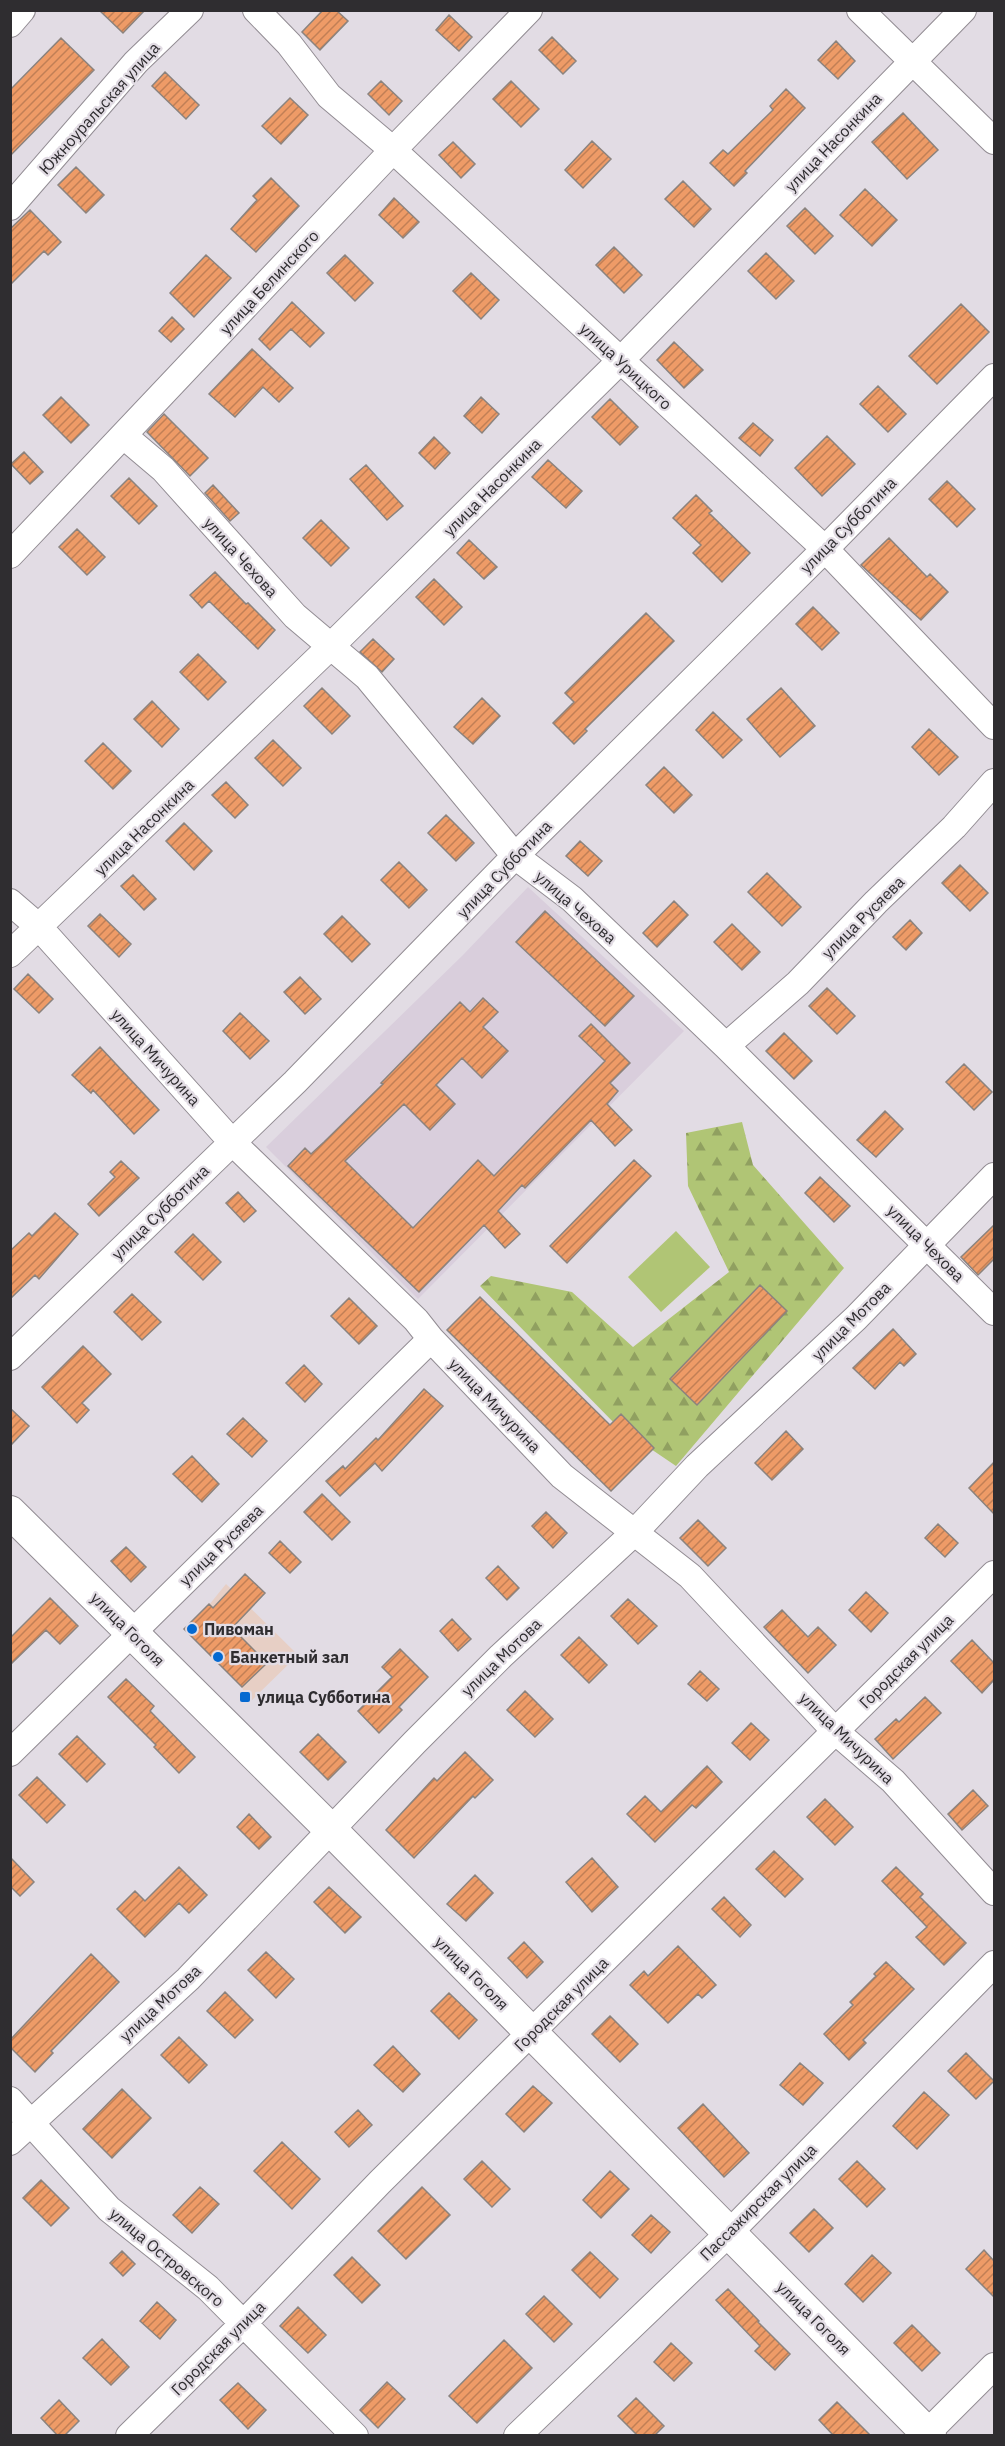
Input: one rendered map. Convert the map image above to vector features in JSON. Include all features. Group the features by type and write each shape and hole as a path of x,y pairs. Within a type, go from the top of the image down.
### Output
{"street":[{"path":"10,24 22,10"},
{"name":"Южноуральская улица","path":"10,207 136,62 190,10"},
{"name":"улица Урицкого","path":"256,10 289,44 329,96 393,150 825,549 994,726"},
{"name":"улица Белинского","path":"10,555 393,150 529,10"},
{"path":"860,10 994,141"},
{"name":"улица Насонкина","path":"10,954 331,646 620,361 963,10"},
{"name":"улица Субботина","path":"10,1358 295,1082 515,856 825,549 994,377"},
{"name":"улица Чехова","path":"124,436 163,470 295,616 367,677 515,856 572,899 726,1046 994,1311"},
{"name":"улица Русяева","path":"726,1046 798,983 954,826 994,782"},
{"name":"улица Мичурина","path":"10,902 39,927 232,1142 416,1320 431,1339 562,1476 690,1576 835,1731 893,1781 994,1892"},
{"name":"улица Мотова","path":"10,2142 188,1979 330,1829 501,1656 635,1532 697,1466 856,1318 994,1176"},
{"name":"улица Русяева","path":"10,1753 431,1339"},
{"name":"улица Гоголя","path":"10,1512 330,1829 927,2434"},
{"name":"Городская улица","path":"129,2436 243,2324 380,2182 994,1574"},
{"name":"Пассажирская улица","path":"517,2436 729,2233 994,1964"},
{"name":"улица Островского","path":"10,2100 109,2209 208,2288 355,2436"},
{"path":"927,2434 994,2366"}],"shaded area":[{"path":"528,887 684,1031 418,1299 266,1147 463,955"},
{"path":"226,1584 298,1655 248,1704 242,1687 184,1629 209,1605"}],"green space":[{"path":"742,1122 753,1165 844,1268 676,1466 617,1426 480,1286 491,1276 572,1292 633,1347 729,1272 688,1186 686,1133"},
{"path":"676,1231 710,1267 661,1312 628,1277"}],"building":[{"path":"99,10 145,10 123,33"},
{"path":"323,10 336,10 348,21 320,50 302,32"},
{"path":"449,15 472,37 459,51 436,30"},
{"path":"552,37 576,61 563,74 539,50"},
{"path":"61,38 94,70 10,156 10,90"},
{"path":"836,41 855,61 838,79 818,60"},
{"path":"165,72 199,105 186,119 152,86"},
{"path":"381,81 402,101 389,115 368,94"},
{"path":"511,81 539,109 521,127 493,99"},
{"path":"786,89 805,108 745,171 747,173 734,186 710,163 723,150 728,154 773,110 770,106"},
{"path":"290,98 308,115 281,144 262,126"},
{"path":"903,113 938,150 907,179 872,142"},
{"path":"592,141 611,159 583,188 565,170"},
{"path":"453,142 475,164 461,178 439,155"},
{"path":"76,167 104,195 86,213 58,185"},
{"path":"271,178 299,206 256,252 231,229 257,200 253,196"},
{"path":"683,181 711,209 694,227 665,199"},
{"path":"865,189 897,220 872,246 840,215"},
{"path":"394,198 419,222 403,238 379,215"},
{"path":"805,208 833,236 815,254 787,226"},
{"path":"30,210 61,242 48,255 44,251 10,285 10,229"},
{"path":"614,247 642,275 624,293 596,265"},
{"path":"766,253 794,281 776,299 748,271"},
{"path":"206,255 231,278 194,317 170,293"},
{"path":"345,255 373,283 355,301 327,273"},
{"path":"471,273 499,300 481,319 453,291"},
{"path":"292,302 324,333 310,347 291,329 270,350 259,339"},
{"path":"961,304 989,332 937,384 909,356"},
{"path":"172,317 184,329 171,342 159,331"},
{"path":"674,342 703,370 684,388 657,360"},
{"path":"252,349 293,388 279,402 263,387 235,417 209,394"},
{"path":"878,386 906,414 888,432 860,404"},
{"path":"61,397 89,425 71,443 43,415"},
{"path":"481,397 499,414 482,433 464,416"},
{"path":"610,399 638,427 620,445 592,417"},
{"path":"164,414 208,458 190,476 147,432"},
{"path":"753,423 773,440 760,456 739,438"},
{"path":"827,436 855,464 822,496 795,468"},
{"path":"434,437 450,453 435,469 419,453"},
{"path":"24,452 43,472 30,484 11,464"},
{"path":"548,460 582,491 566,508 532,477"},
{"path":"366,465 403,506 387,520 350,479"},
{"path":"129,478 157,506 139,524 111,496"},
{"path":"947,481 975,509 957,527 929,499"},
{"path":"213,485 239,513 230,521 205,493"},
{"path":"696,495 712,511 709,513 750,553 722,582 693,553 701,545 673,518"},
{"path":"321,520 349,548 331,566 303,538"},
{"path":"77,529 105,557 87,575 59,547"},
{"path":"889,538 927,577 930,574 948,592 921,620 861,565"},
{"path":"469,540 497,567 484,579 457,553"},
{"path":"215,572 275,630 258,649 209,601 202,608 190,595"},
{"path":"434,579 462,607 444,625 416,597"},
{"path":"813,607 839,633 822,650 796,624"},
{"path":"646,613 674,641 585,729 587,731 574,744 553,723 574,702 565,693"},
{"path":"373,639 394,659 382,672 360,652"},
{"path":"198,654 226,682 208,700 180,672"},
{"path":"322,688 350,716 332,734 304,706"},
{"path":"781,688 815,726 780,757 747,719"},
{"path":"482,698 500,716 473,744 454,727"},
{"path":"152,701 179,729 162,747 134,719"},
{"path":"713,712 742,740 723,758 696,730"},
{"path":"929,729 958,757 939,775 912,747"},
{"path":"273,740 301,768 283,786 255,758"},
{"path":"103,743 131,771 113,789 85,761"},
{"path":"664,767 692,795 674,813 646,785"},
{"path":"226,782 248,805 235,818 212,795"},
{"path":"446,815 474,843 456,861 428,833"},
{"path":"184,823 212,851 194,870 166,841"},
{"path":"580,841 602,861 588,876 566,856"},
{"path":"399,862 427,890 409,908 381,880"},
{"path":"960,865 988,893 970,911 942,883"},
{"path":"767,873 801,907 782,926 748,892"},
{"path":"133,875 156,899 144,910 121,886"},
{"path":"674,901 688,915 657,947 643,933"},
{"path":"545,911 634,996 605,1026 516,942"},
{"path":"100,914 131,944 119,957 88,926"},
{"path":"342,916 370,944 352,962 324,934"},
{"path":"910,920 922,933 906,950 893,937"},
{"path":"732,924 760,952 742,970 714,942"},
{"path":"28,974 53,999 39,1013 14,989"},
{"path":"300,977 321,999 305,1014 284,992"},
{"path":"827,988 855,1016 837,1034 809,1006"},
{"path":"483,998 498,1012 483,1027 508,1051 482,1078 462,1058 436,1085 455,1104 430,1130 404,1104 345,1161 413,1228 478,1160 494,1176 605,1061 579,1036 591,1024 630,1063 610,1083 618,1091 607,1104 632,1130 615,1146 591,1120 525,1188 522,1185 498,1211 520,1234 505,1248 484,1225 419,1292 288,1166 305,1148 311,1154 324,1142 383,1084 381,1083 460,1002 470,1012"},
{"path":"240,1013 269,1041 250,1059 223,1031"},
{"path":"784,1033 812,1061 794,1079 766,1051"},
{"path":"100,1047 159,1110 134,1134 93,1090 91,1093 72,1075"},
{"path":"964,1064 992,1092 974,1110 946,1082"},
{"path":"885,1111 903,1129 876,1157 857,1140"},
{"path":"634,1160 651,1176 567,1263 550,1246"},
{"path":"121,1161 139,1178 99,1216 88,1204 115,1177 110,1172"},
{"path":"820,1177 850,1206 834,1222 805,1193"},
{"path":"238,1192 256,1211 244,1222 226,1203"},
{"path":"55,1213 78,1234 39,1279 35,1275 10,1299 10,1251 29,1233 32,1236"},
{"path":"994,1225 994,1259 978,1275 961,1257"},
{"path":"193,1234 221,1262 203,1280 175,1252"},
{"path":"760,1285 787,1311 697,1405 670,1379"},
{"path":"132,1294 161,1322 142,1340 114,1312"},
{"path":"480,1297 610,1425 621,1414 654,1448 611,1491 447,1330"},
{"path":"349,1298 377,1326 359,1344 331,1316"},
{"path":"893,1329 916,1354 904,1366 900,1362 875,1389 853,1368"},
{"path":"83,1346 111,1374 82,1403 89,1410 77,1423 42,1387"},
{"path":"304,1365 322,1384 305,1402 286,1383"},
{"path":"424,1389 443,1406 382,1471 375,1463 340,1496 326,1481 343,1466 345,1469 376,1438 378,1440"},
{"path":"10,1408 29,1426 10,1446"},
{"path":"243,1418 267,1441 252,1457 227,1434"},
{"path":"786,1431 803,1449 772,1480 755,1463"},
{"path":"192,1456 219,1484 202,1502 173,1474"},
{"path":"994,1462 994,1514 969,1488"},
{"path":"322,1494 350,1522 332,1540 304,1512"},
{"path":"546,1512 567,1533 553,1548 532,1526"},
{"path":"698,1520 726,1548 708,1566 680,1538"},
{"path":"938,1524 958,1543 945,1557 925,1538"},
{"path":"280,1541 301,1562 290,1573 269,1553"},
{"path":"126,1547 146,1567 131,1582 111,1561"},
{"path":"498,1566 519,1588 507,1600 486,1578"},
{"path":"245,1574 265,1593 232,1628 267,1663 242,1687 184,1629 209,1604 213,1608"},
{"path":"866,1592 888,1613 871,1632 849,1610"},
{"path":"50,1598 78,1626 60,1644 46,1630 10,1665 10,1638"},
{"path":"628,1599 657,1626 638,1644 611,1616"},
{"path":"782,1610 808,1637 818,1627 836,1645 808,1673 764,1627"},
{"path":"452,1619 471,1639 458,1651 440,1631"},
{"path":"579,1637 607,1665 589,1683 561,1655"},
{"path":"972,1640 994,1663 994,1680 982,1693 951,1661"},
{"path":"400,1649 428,1677 399,1707 402,1710 379,1733 358,1711 392,1677 382,1667"},
{"path":"700,1671 719,1689 707,1701 688,1684"},
{"path":"126,1679 154,1706 150,1711 195,1757 179,1773 154,1747 156,1745 108,1697"},
{"path":"525,1691 553,1719 535,1737 507,1710"},
{"path":"925,1697 941,1713 893,1759 875,1739 896,1719 899,1722"},
{"path":"751,1723 769,1740 750,1760 732,1743"},
{"path":"318,1734 346,1762 328,1780 300,1752"},
{"path":"77,1736 105,1764 87,1782 59,1754"},
{"path":"465,1752 493,1780 475,1798 473,1796 414,1858 386,1830 434,1778 437,1781"},
{"path":"707,1766 722,1782 696,1808 692,1805 655,1842 627,1814 645,1796 661,1812"},
{"path":"37,1777 65,1805 47,1823 19,1795"},
{"path":"973,1790 988,1806 962,1830 948,1814"},
{"path":"825,1799 853,1827 835,1845 807,1817"},
{"path":"249,1814 271,1837 259,1849 237,1827"},
{"path":"774,1851 803,1879 785,1897 756,1869"},
{"path":"10,1857 34,1882 20,1896 10,1886"},
{"path":"592,1858 618,1887 592,1912 566,1882"},
{"path":"179,1867 207,1895 189,1913 179,1903 145,1937 117,1909 135,1891 145,1901"},
{"path":"896,1867 923,1894 920,1897 966,1943 944,1965 916,1937 927,1927 882,1881"},
{"path":"475,1875 493,1893 466,1921 447,1904"},
{"path":"329,1887 361,1917 345,1933 314,1902"},
{"path":"724,1897 751,1925 740,1937 712,1909"},
{"path":"524,1942 543,1962 527,1978 508,1958"},
{"path":"678,1946 716,1985 702,1998 698,1994 668,2023 630,1985 644,1971 648,1976"},
{"path":"266,1952 294,1979 276,1998 248,1970"},
{"path":"91,1954 119,1982 51,2051 53,2053 35,2072 10,2047 10,2040"},
{"path":"886,1962 914,1989 863,2040 866,2043 849,2060 824,2034 853,2005 850,2002 876,1976 874,1974"},
{"path":"225,1992 253,2020 235,2038 207,2011"},
{"path":"449,1993 477,2020 459,2039 431,2011"},
{"path":"610,2016 638,2044 620,2062 592,2034"},
{"path":"179,2037 207,2065 189,2083 161,2055"},
{"path":"393,2046 420,2074 403,2092 374,2065"},
{"path":"966,2053 994,2081 976,2099 948,2071"},
{"path":"800,2063 823,2083 803,2105 780,2085"},
{"path":"533,2086 552,2103 524,2132 506,2114"},
{"path":"122,2089 151,2118 112,2158 83,2129"},
{"path":"924,2092 949,2115 917,2149 893,2126"},
{"path":"703,2104 749,2153 724,2177 678,2128"},
{"path":"358,2110 372,2125 349,2147 335,2132"},
{"path":"282,2142 320,2179 292,2209 254,2171"},
{"path":"482,2161 510,2189 492,2207 464,2179"},
{"path":"857,2161 885,2189 867,2207 839,2179"},
{"path":"610,2171 629,2189 601,2218 583,2200"},
{"path":"41,2180 69,2208 51,2226 23,2198"},
{"path":"200,2187 219,2204 192,2233 173,2215"},
{"path":"422,2187 450,2215 406,2259 378,2231"},
{"path":"814,2209 833,2228 809,2252 790,2233"},
{"path":"651,2215 670,2232 651,2253 632,2235"},
{"path":"984,2250 994,2261 994,2297 966,2269"},
{"path":"122,2251 135,2264 123,2276 110,2263"},
{"path":"590,2252 618,2279 600,2298 572,2270"},
{"path":"872,2255 891,2273 863,2302 845,2284"},
{"path":"352,2257 380,2285 362,2303 334,2275"},
{"path":"728,2289 790,2354 775,2370 755,2351 760,2346 716,2300"},
{"path":"544,2296 572,2324 554,2342 526,2314"},
{"path":"157,2302 176,2320 160,2339 140,2321"},
{"path":"298,2307 326,2335 308,2353 280,2326"},
{"path":"912,2325 940,2353 922,2371 894,2343"},
{"path":"102,2339 129,2367 111,2385 83,2358"},
{"path":"504,2340 532,2368 477,2423 449,2396"},
{"path":"671,2343 692,2363 674,2381 654,2362"},
{"path":"387,2382 405,2399 378,2428 360,2410"},
{"path":"238,2383 266,2410 248,2429 220,2400"},
{"path":"636,2398 664,2426 654,2436 638,2436 618,2416"},
{"path":"59,2400 79,2421 64,2436 58,2436 41,2418"},
{"path":"837,2402 871,2436 834,2436 819,2420"}],"place":[{"name":"Пивоман","path":"192,1629"},
{"name":"Банкетный зал","path":"218,1657"},
{"name":"улица Субботина","path":"245,1697"}]}
